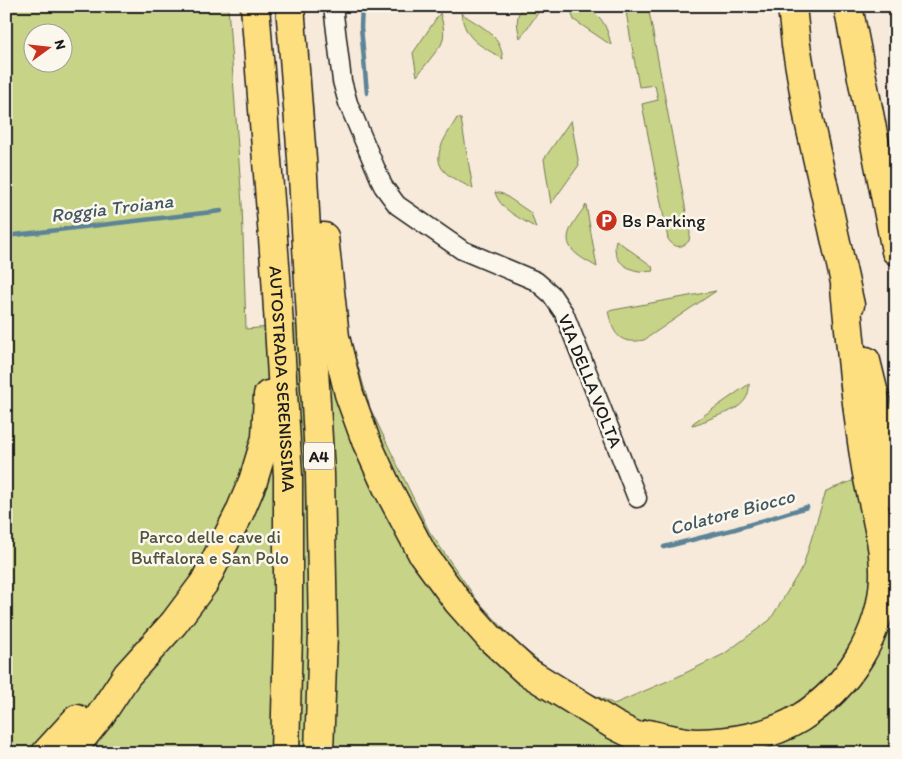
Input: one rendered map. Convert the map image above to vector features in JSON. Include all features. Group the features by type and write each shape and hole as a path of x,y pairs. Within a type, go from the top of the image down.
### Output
{"highway":[{"name":"AUTOSTRADA SERENISSIMA","path":"255,6 276,277 288,476 288,634 285,753"},
{"name":"AUTOSTRADA SERENISSIMA","path":"290,6 302,159 320,474 323,633 319,753"},
{"path":"792,6 796,45 810,121 846,288 876,398 896,494"},
{"path":"848,6 896,251"},
{"path":"302,159 322,214 335,337 349,394 366,441 422,553 458,602 490,638 526,671 614,725 670,753"},
{"path":"46,753 89,706 127,675 174,623 204,583 240,514 254,481 266,438 268,395 264,335 276,277"},
{"path":"614,725 671,740 696,743 747,738 773,730 799,718 824,700 847,675 860,657 870,636 881,602 884,576 882,548 866,469 856,402 846,288"},
{"path":"70,753 100,716 127,675"}],"street":[{"name":"VIA DELLA VOLTA","path":"333,6 342,81 348,103 383,186 397,204 462,250 536,281 551,294 564,313 637,498"}],"green space":[{"name":"Parco delle cave di Buffalora e San Polo","path":"6,6 228,6 242,204 246,329 345,321 370,408 429,531 477,600 519,645 564,681 614,704 724,654 770,620 803,566 826,491 860,478 896,542 896,753 6,753"},
{"path":"523,6 543,6 520,38 517,21"},
{"path":"569,6 586,9 598,16 606,28 611,45 574,20"},
{"path":"625,6 648,6 690,233 689,241 680,246 675,246 668,239 642,104 658,100 655,85 639,87"},
{"path":"440,13 444,29 443,41 417,76 413,53"},
{"path":"461,13 494,37 501,50 503,59 481,46 471,37 463,23"},
{"path":"457,118 461,119 473,189 448,175 441,166 439,159 439,152 445,138"},
{"path":"571,120 579,165 551,204 544,159"},
{"path":"495,192 503,194 531,213 536,228 506,209"},
{"path":"586,205 597,267 576,254 568,243 572,225"},
{"path":"616,240 652,266 653,271 638,271 625,266 616,255"},
{"path":"716,291 644,340 628,341 618,336 612,326 608,311"},
{"path":"749,384 743,403 727,412 692,425 693,423"}],"waterway":[{"name":"Colatore Biocco","path":"362,6 361,27 367,93"},
{"name":"Roggia Troiana","path":"6,236 221,211"},
{"name":"Colatore Biocco","path":"664,547 735,529 807,507"}],"place":[{"name":"Bs Parking","path":"606,221"}]}
